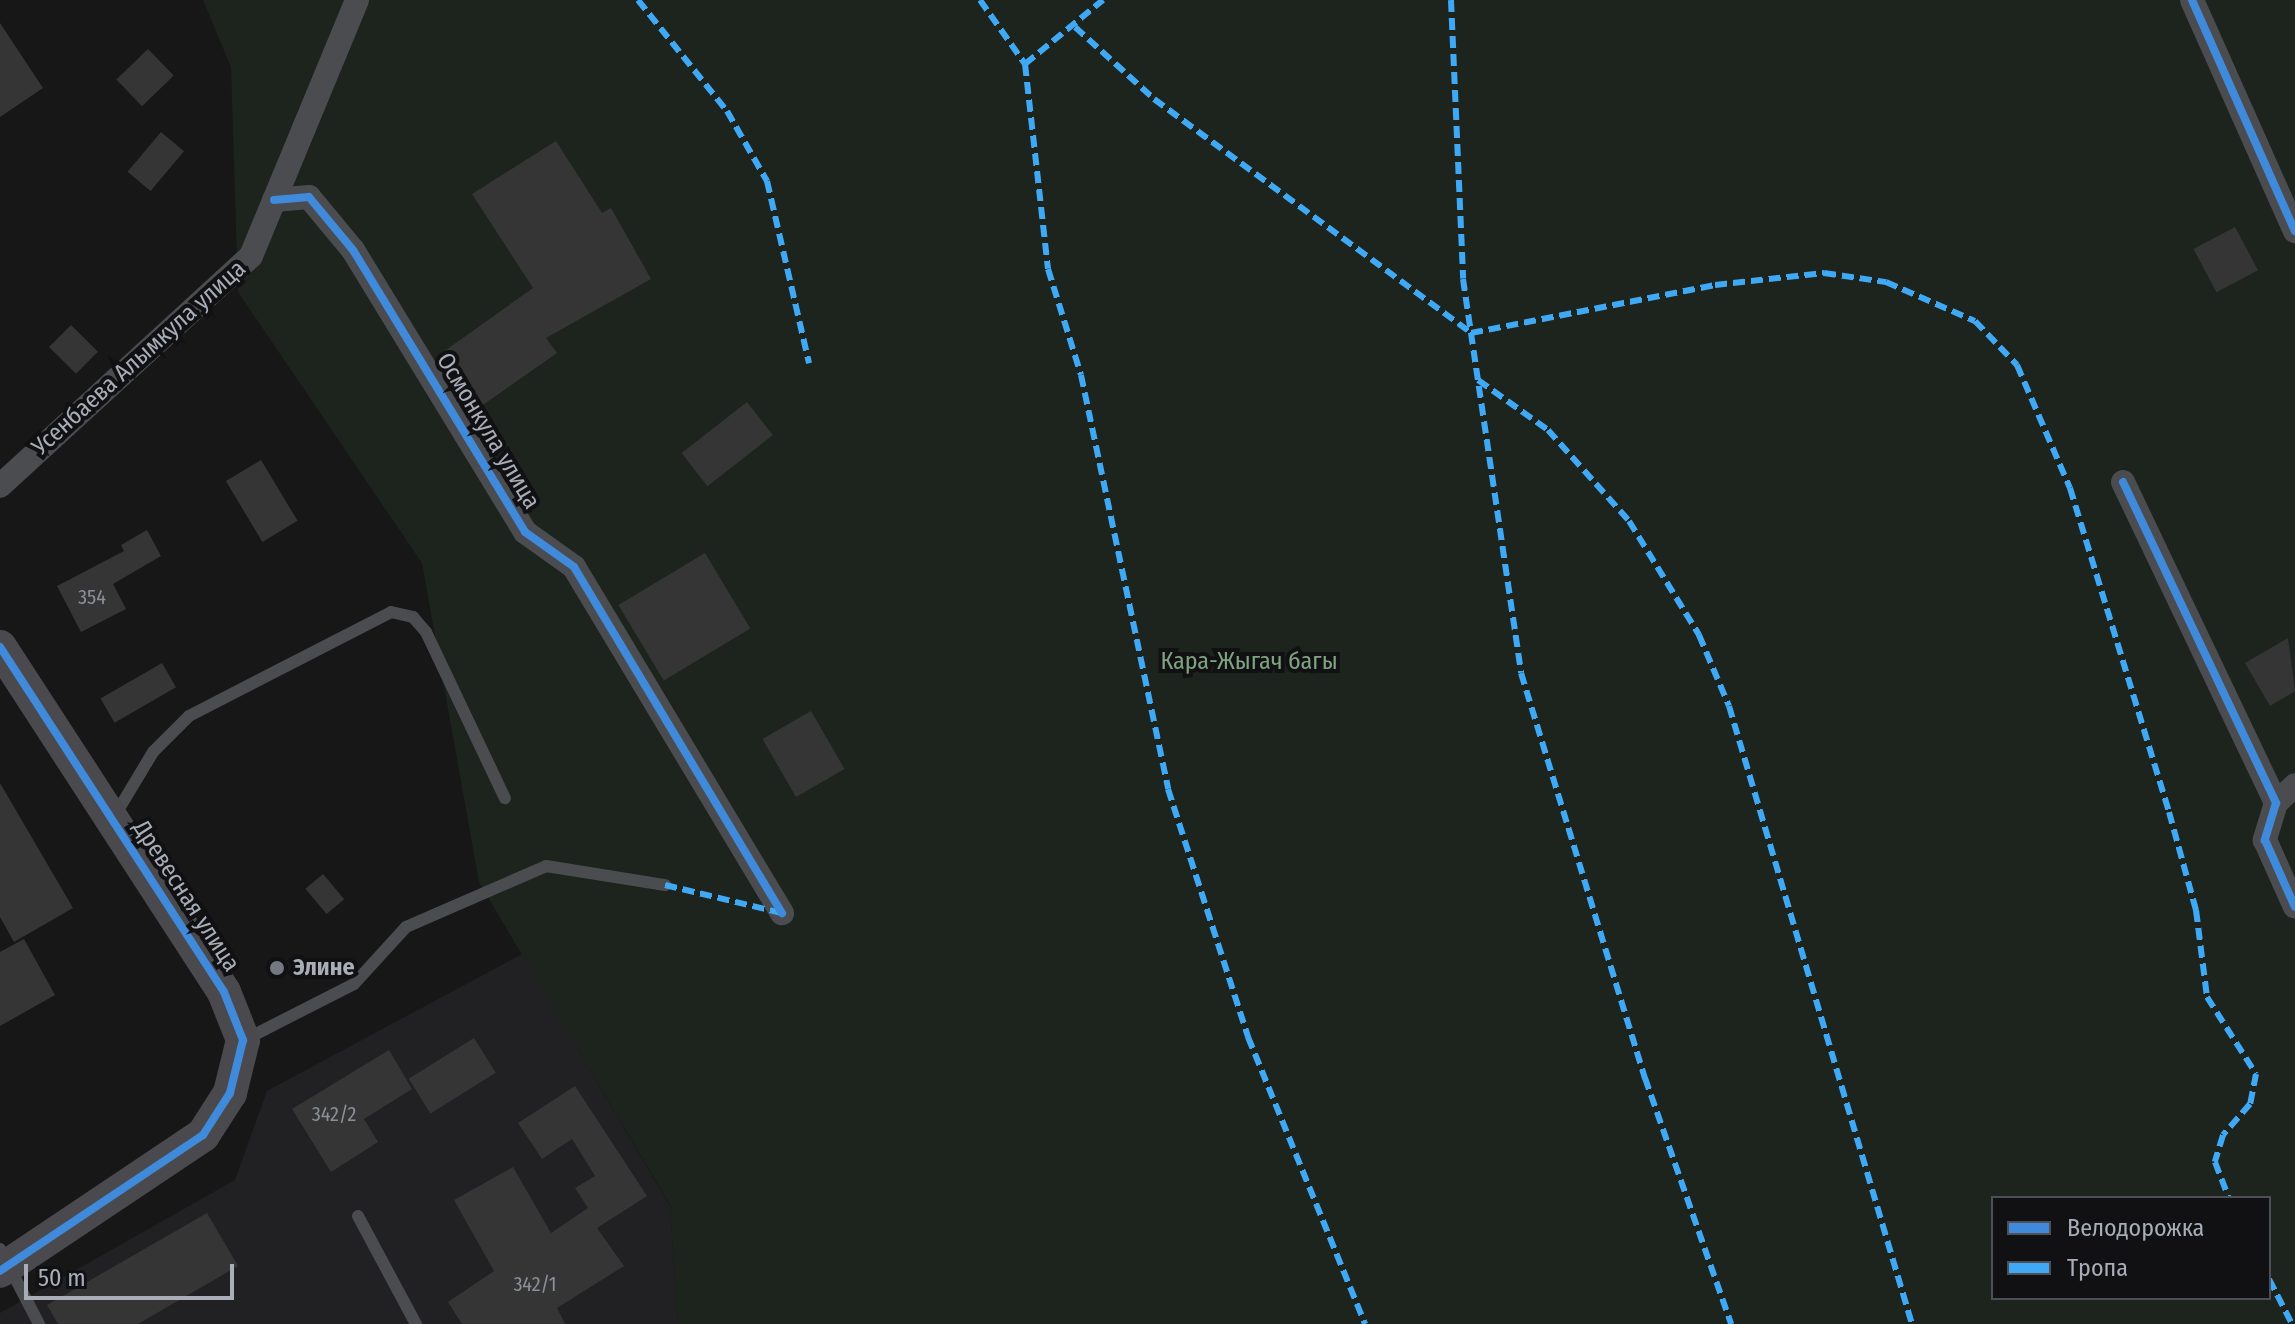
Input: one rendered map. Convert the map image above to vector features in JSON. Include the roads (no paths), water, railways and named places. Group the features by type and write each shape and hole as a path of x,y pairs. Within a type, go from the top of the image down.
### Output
{"street":[{"name":"Усенбаева Алымкула улица","path":"0,486 251,256 357,0"},
{"path":"2192,0 2295,231"},
{"name":"Осмонкула улица","path":"274,200 309,197 353,250 525,532 574,567 782,913"},
{"path":"2123,482 2276,803"},
{"name":"Древесная улица","path":"0,647 224,992 243,1040"},
{"path":"2295,785 2276,803 2265,840 2295,907"},
{"path":"3,1262 203,1135 230,1093 243,1040"}],"lane":[{"path":"112,820 153,752 189,716 391,612 413,617 426,632 505,798"},
{"path":"243,1040 354,984 406,927 546,866 665,885"},
{"path":"358,1216 416,1324"},
{"path":"3,1262 39,1324"}],"place":[{"name":"Элине","path":"277,968"}],"park label":[{"name":"Кара-Жыгач багы","path":"1249,662"}]}
